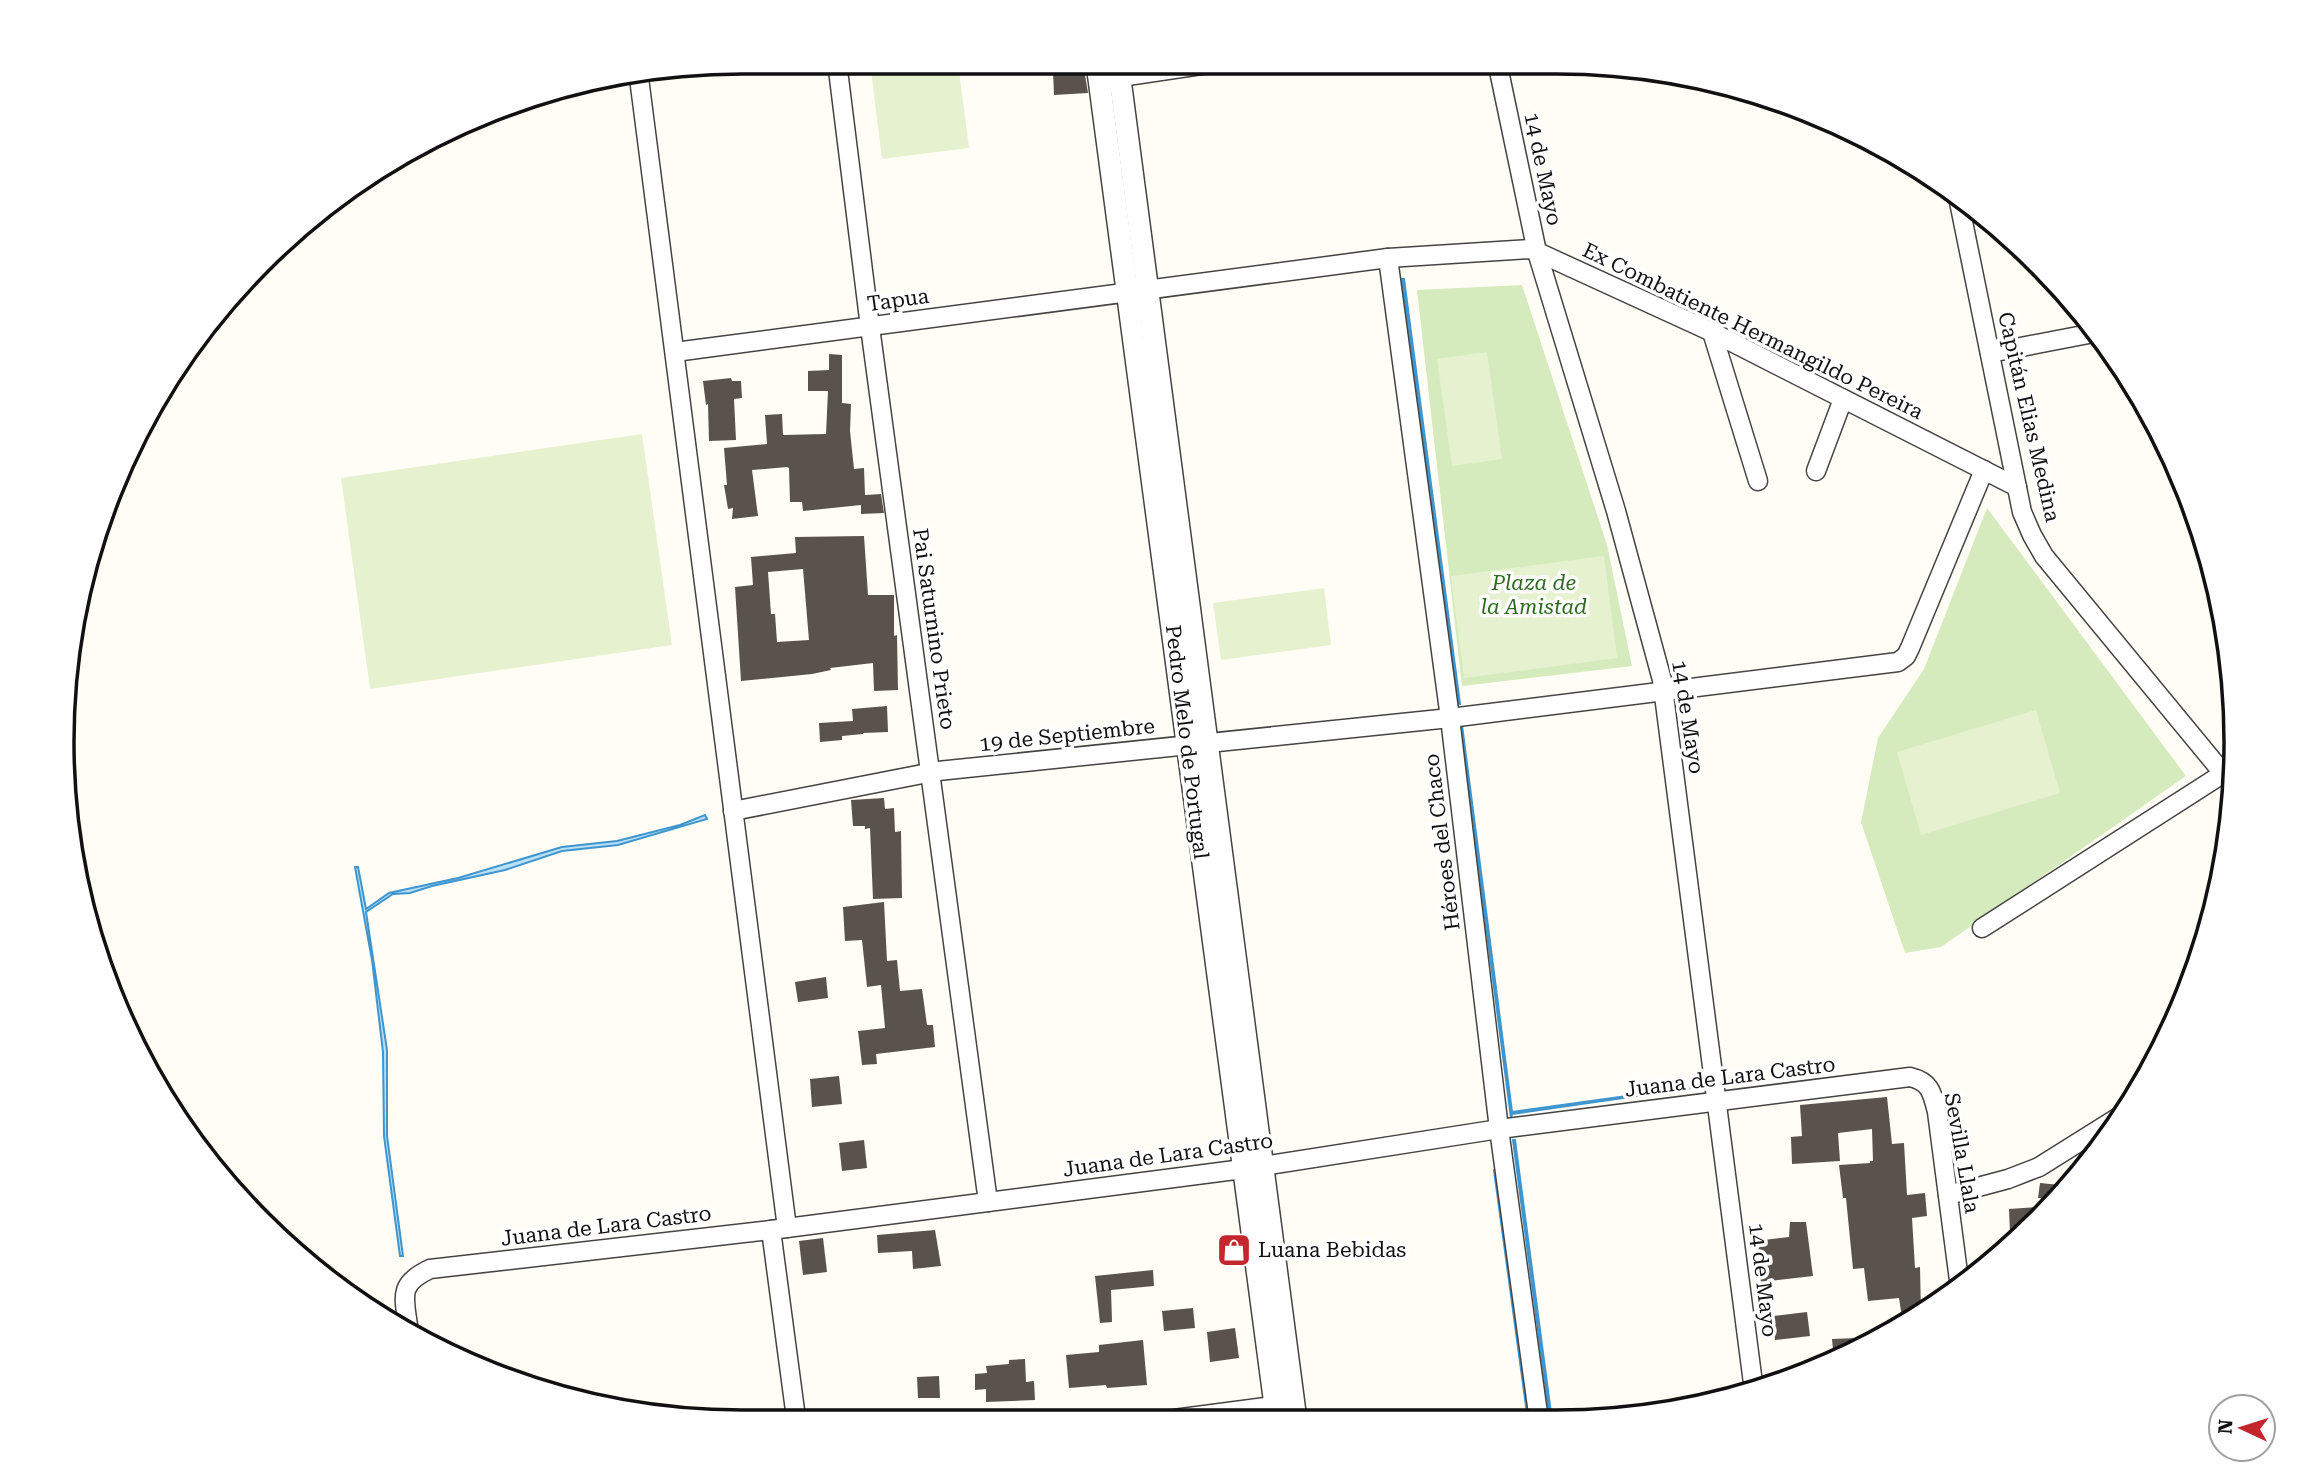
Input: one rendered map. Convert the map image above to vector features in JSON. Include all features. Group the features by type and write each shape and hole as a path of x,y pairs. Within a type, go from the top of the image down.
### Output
{"street":[{"name":"Pai Saturnino Prieto","path":"838,74 988,1202"},
{"name":"Pedro Melo de Portugal","path":"1098,74 1137,290 1285,1410"},
{"name":"Pedro Melo de Portugal","path":"1119,74 1137,290"},
{"name":"14 de Mayo","path":"1500,74 1537,252 1616,511 1663,691 1753,1381"},
{"path":"639,82 733,811 779,1229 795,1410"},
{"name":"Capitán Elias Medina","path":"1961,210 2022,512 2032,535 2044,556 2223,772"},
{"name":"Ex Combatiente Hermangildo Pereira","path":"1137,290 1388,258 1531,249 1712,332 2017,487"},
{"name":"Héroes del Chaco","path":"1388,258 1450,718 1499,1129 1537,1410"},
{"name":"Tapua","path":"675,352 1137,290"},
{"path":"1712,332 1758,481"},
{"path":"1990,354 2086,335"},
{"path":"1816,471 1843,399"},
{"name":"19 de Septiembre","path":"733,811 930,773 1450,718 1887,665 1898,662 1910,649 1984,470"},
{"path":"1983,929 2223,781"},
{"name":"Juana de Lara Castro","path":"408,1321 405,1292 413,1277 430,1269 779,1229 1253,1168 1499,1129 1910,1077"},
{"name":"Sevilla Llala","path":"1910,1077 1922,1080 1932,1095 1937,1112 1958,1275"},
{"path":"1948,1195 2008,1179 2039,1167 2101,1128"}],"green space":[{"path":"871,74 959,74 969,148 882,159"},
{"name":"Plaza de la Amistad","path":"1522,285 1607,545 1632,666 1462,686 1417,290"},
{"path":"1487,352 1502,459 1452,466 1437,359"},
{"path":"642,434 672,645 370,689 341,478"},
{"path":"1987,508 2186,776 1941,947 1905,953 1861,822 1878,738 1924,669"},
{"path":"1604,556 1617,658 1464,678 1451,576"},
{"path":"1324,588 1331,645 1221,660 1213,603"},
{"path":"2036,710 2060,793 1921,835 1897,752"}],"water":[{"path":"1404,279 1460,704 1458,704"},
{"path":"1460,725 1512,1112 1699,1087 1512,1114 1511,1118"},
{"path":"705,815 707,819 618,845 562,851 505,870 410,893 393,894 366,912 387,1050 387,1136 403,1256 400,1256 384,1136 383,1052 372,960 355,867 358,867 366,909 389,893 458,878 562,847 617,841 680,825"},
{"path":"1513,1140 1551,1410 1549,1410"},
{"path":"1496,1169 1529,1410 1527,1410 1494,1170"}],"building":[{"path":"1053,74 1085,74 1088,93 1054,95"},
{"path":"829,354 842,355 842,403 851,404 850,431 854,469 864,468 865,495 881,494 884,513 861,514 861,505 803,511 802,502 790,502 787,467 752,470 758,516 732,519 733,508 728,509 724,485 727,485 724,448 767,444 765,415 782,414 783,435 826,434 828,391 808,391 808,371 829,370"},
{"path":"731,378 732,381 741,381 742,398 734,399 736,440 709,441 708,404 706,405 703,381"},
{"path":"864,536 868,595 894,595 898,690 874,691 873,663 830,668 831,670 812,674 741,681 735,587 753,585 751,557 796,553 795,537","holes":["803,569 809,640 777,642 775,614 771,614 768,572"]},
{"path":"887,706 888,732 842,736 842,740 820,742 819,723 853,721 852,709"},
{"path":"884,798 885,809 894,808 895,832 901,831 902,898 873,899 870,828 853,826 851,800"},
{"path":"884,902 887,961 897,960 900,991 922,989 927,1025 933,1025 935,1047 876,1054 877,1064 862,1065 858,1031 885,1028 881,985 867,987 862,940 845,941 843,907"},
{"path":"826,977 828,998 798,1002 795,982"},
{"path":"839,1076 842,1104 812,1107 810,1079"},
{"path":"1887,1097 1892,1144 1904,1143 1907,1195 1925,1193 1927,1216 1912,1218 1915,1268 1920,1267 1921,1302 1901,1314 1899,1298 1868,1301 1864,1268 1853,1269 1846,1198 1843,1198 1839,1165 1873,1161 1872,1129 1838,1133 1840,1161 1792,1164 1791,1137 1802,1136 1800,1105"},
{"path":"864,1140 867,1168 842,1171 839,1143"},
{"path":"2040,1183 2057,1185 2044,1199 2038,1198"},
{"path":"2036,1207 2010,1233 2009,1209"},
{"path":"1790,1222 1806,1222 1813,1276 1761,1282 1756,1241 1789,1237"},
{"path":"935,1230 941,1266 913,1269 912,1251 878,1253 877,1235"},
{"path":"823,1238 827,1272 803,1275 799,1241"},
{"path":"1153,1270 1154,1286 1111,1290 1112,1322 1100,1323 1095,1276"},
{"path":"1193,1308 1195,1328 1164,1331 1162,1311"},
{"path":"1807,1312 1810,1336 1775,1340 1773,1316"},
{"path":"1235,1328 1239,1358 1210,1362 1207,1332"},
{"path":"1859,1338 1833,1351 1832,1339"},
{"path":"1143,1340 1147,1385 1069,1388 1066,1355 1099,1352 1099,1345"},
{"path":"1025,1359 1026,1382 1034,1381 1035,1400 986,1402 986,1389 975,1390 975,1374 987,1373 986,1366"},
{"path":"939,1376 940,1398 918,1398 917,1377"}],"place":[{"name":"Luana Bebidas","path":"1234,1250"}]}
